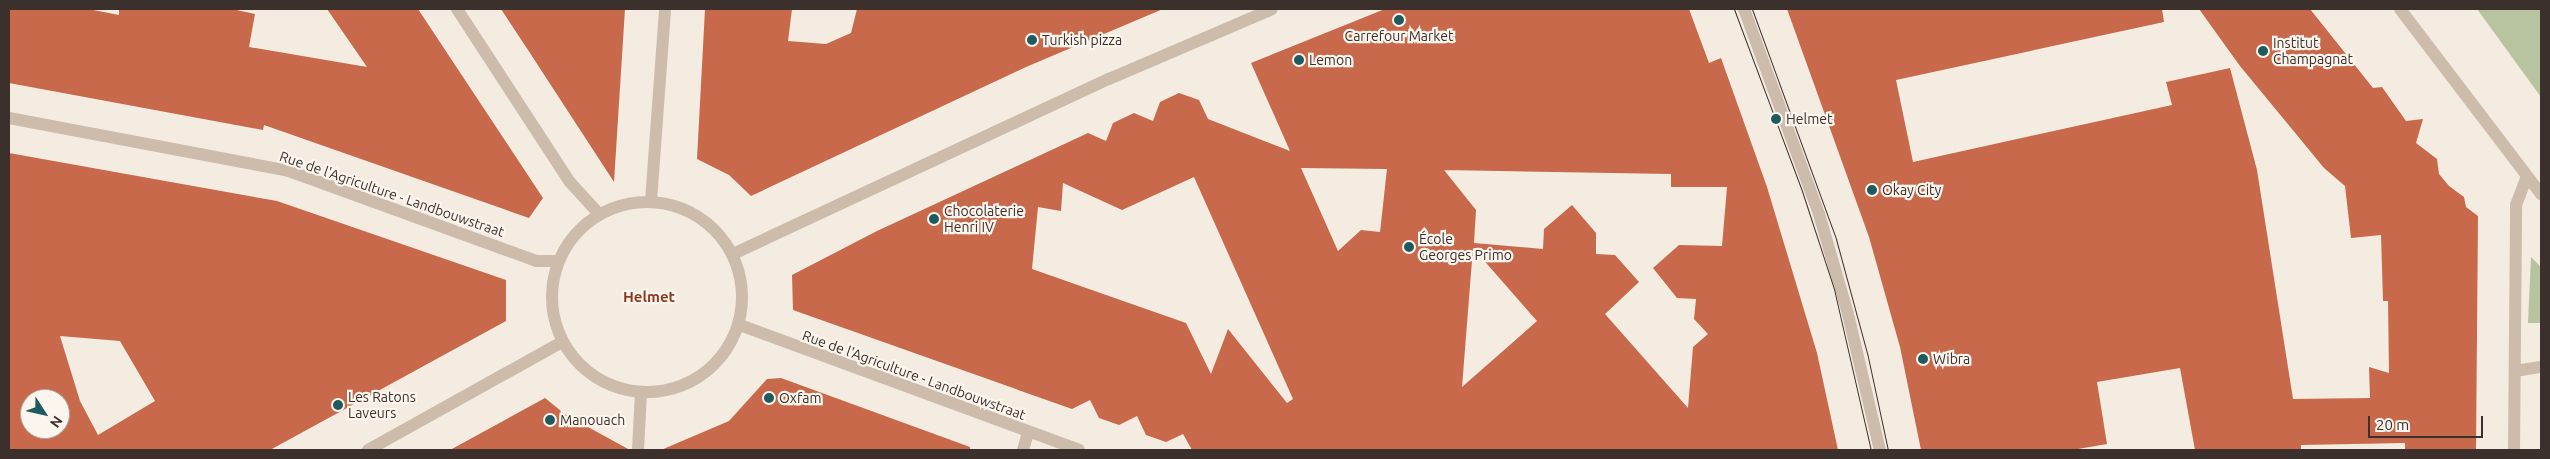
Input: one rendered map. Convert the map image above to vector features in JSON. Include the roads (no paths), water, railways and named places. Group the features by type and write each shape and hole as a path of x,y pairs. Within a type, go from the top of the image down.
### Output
{"street":[{"path":"457,9 569,181 598,214"},
{"path":"651,201 665,9"},
{"path":"733,254 1109,79 1272,9"},
{"path":"1744,9 1826,238 1855,342 1880,450"},
{"path":"2400,9 2541,194"},
{"name":"Rue de l'Agriculture - Landbouwstraat","path":"9,118 289,171 536,261 558,261"},
{"path":"2514,450 2516,205 2528,177"},
{"path":"651,201 684,208 713,226 733,254 743,293 740,325 725,354 702,376 673,390 641,393 594,378 562,342 552,316 551,288 558,261 574,234 598,214 624,204 651,201"},
{"name":"Rue de l'Agriculture - Landbouwstraat","path":"740,325 1079,450"},
{"path":"368,450 562,342"},
{"path":"2515,371 2541,367"},
{"path":"638,450 641,393"},
{"path":"1022,450 1028,432"}],"tram line":[{"path":"1734,9 1802,191 1834,289 1871,450"},
{"path":"1752,9 1836,239 1868,357 1888,450"}],"place":[{"name":"Carrefour Market","path":"1399,20"},
{"name":"Turkish pizza","path":"1032,40"},
{"name":"Institut Champagnat","path":"2263,51"},
{"name":"Lemon","path":"1299,60"},
{"name":"Helmet","path":"1776,119"},
{"name":"Okay City","path":"1872,190"},
{"name":"Chocolaterie Henri IV","path":"934,219"},
{"name":"École Georges Primo","path":"1409,247"},
{"name":"Wibra","path":"1923,359"},
{"name":"Oxfam","path":"769,398"},
{"name":"Les Ratons Laveurs","path":"338,405"},
{"name":"Manouach","path":"550,420"}],"district":[{"name":"Helmet","path":"649,297"}]}
